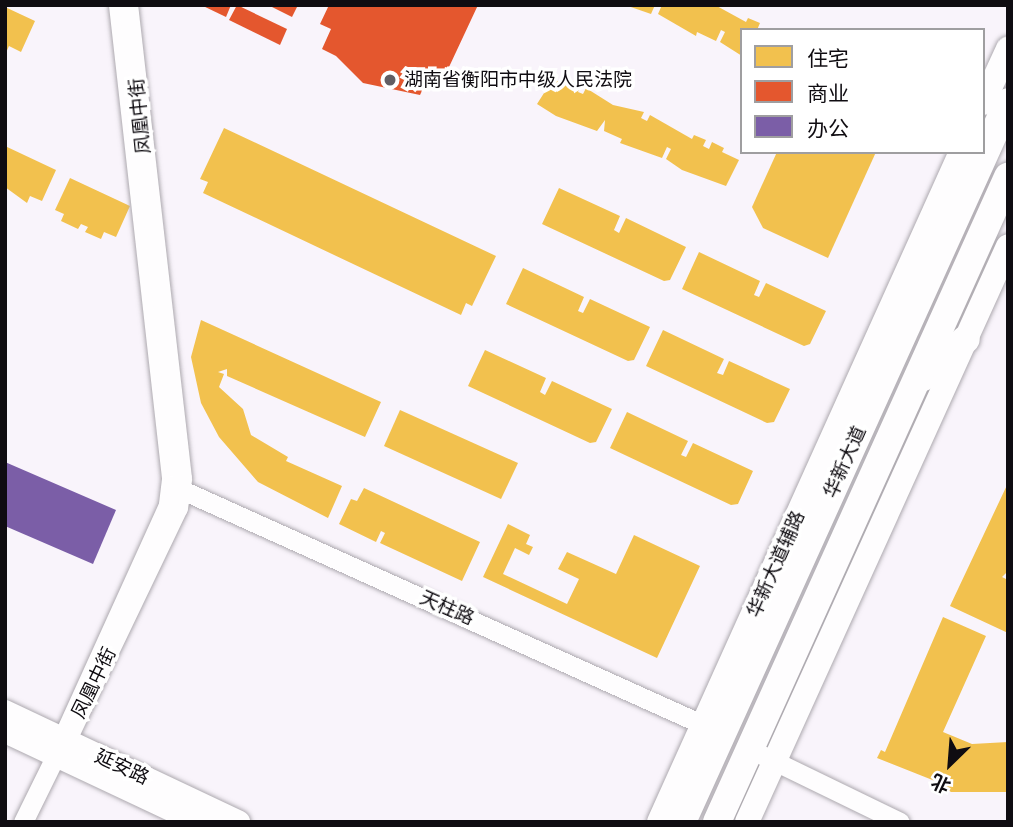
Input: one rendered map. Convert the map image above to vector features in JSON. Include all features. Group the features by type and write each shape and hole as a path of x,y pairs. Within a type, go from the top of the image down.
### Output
{"highway":[{"name":"华新大道","path":"985,142 1008,102"},
{"name":"华新大道","path":"682,822 713,729 953,197 978,154"},
{"name":"华新大道","path":"717,822 762,755 913,386 1008,177"},
{"path":"913,386 966,339"}],"main road":[{"path":"985,99 1008,49"},
{"path":"953,197 961,154"},
{"path":"747,822 762,755 966,339 1008,246"},
{"name":"延安路","path":"5,712 59,747 198,822"},
{"path":"659,822 713,729"},
{"name":"延安路","path":"5,731 59,747 238,822"}],"street":[{"name":"凤凰中街","path":"118,5 176,486"},
{"name":"凤凰中街","path":"23,822 176,486 128,5"},
{"name":"天柱路","path":"176,486 713,729"},
{"name":"凤凰中街","path":"31,822 59,747"},
{"path":"762,755 900,822"}],"building: 住宅":[{"path":"625,5 655,5 651,14"},
{"path":"662,5 715,5 746,22 748,18 760,23 758,28 740,28 740,55 720,42 725,32 721,30 716,41 697,32 696,36 658,14"},
{"path":"5,7 35,21 21,52 9,46 5,55"},
{"path":"553,79 566,85 568,79 581,85 578,92 583,94 586,88 613,105 644,112 641,118 647,121 650,115 692,139 694,135 706,140 703,146 709,149 712,142 724,148 722,152 739,160 726,186 682,170 666,159 671,149 667,147 662,158 620,143 622,139 604,131 605,120 597,131 556,116 537,104"},
{"path":"224,128 496,256 472,306 466,303 461,315 203,193 208,182 200,179"},
{"path":"5,146 56,170 42,201 30,196 27,203 5,187"},
{"path":"776,154 875,154 828,258 763,228 752,207"},
{"path":"70,178 130,206 116,237 104,232 101,239 85,232 88,227 81,224 78,229 61,221 64,214 55,210"},
{"path":"559,188 620,216 614,230 619,233 626,218 686,247 670,280 664,281 542,224"},
{"path":"699,252 760,281 754,295 759,297 766,283 826,311 810,344 804,346 682,289"},
{"path":"523,268 584,297 578,311 583,313 590,299 650,327 634,360 628,361 506,304"},
{"path":"201,320 381,402 365,437 227,376 227,369 218,372 224,374 219,387 243,409 251,435 288,457 286,461 342,486 328,518 258,482 219,437 201,403 191,357"},
{"path":"663,330 724,359 717,373 723,375 729,361 790,389 774,422 767,423 646,366"},
{"path":"485,350 546,378 540,392 545,395 552,381 612,409 596,442 590,443 468,386"},
{"path":"400,410 518,463 501,499 384,446"},
{"path":"627,412 688,441 681,455 686,457 693,443 753,471 738,504 731,505 610,448"},
{"path":"1008,483 1008,571 1002,577 1008,580 1008,633 950,606"},
{"path":"364,488 480,542 462,581 380,543 385,533 381,531 376,542 339,524 351,499 357,501"},
{"path":"508,524 530,535 526,544 533,547 529,555 515,548 503,574 567,604 579,579 558,569 567,552 616,574 634,535 700,566 657,658 483,577"},
{"path":"943,617 986,636 943,732 972,744 1008,742 1008,792 951,792 935,781 877,758 881,750 885,752"}],"building: 商业":[{"path":"201,5 231,5 226,17"},
{"path":"237,5 287,29 280,45 229,20"},
{"path":"268,5 298,5 292,17"},
{"path":"329,5 478,5 442,82 429,76 420,95 363,83 336,56 322,49 331,29 320,24"}],"building: 办公":[{"path":"5,462 116,510 93,564 5,526"}],"place":[{"name":"湖南省衡阳市中级人民法院","path":"390,80"}]}
